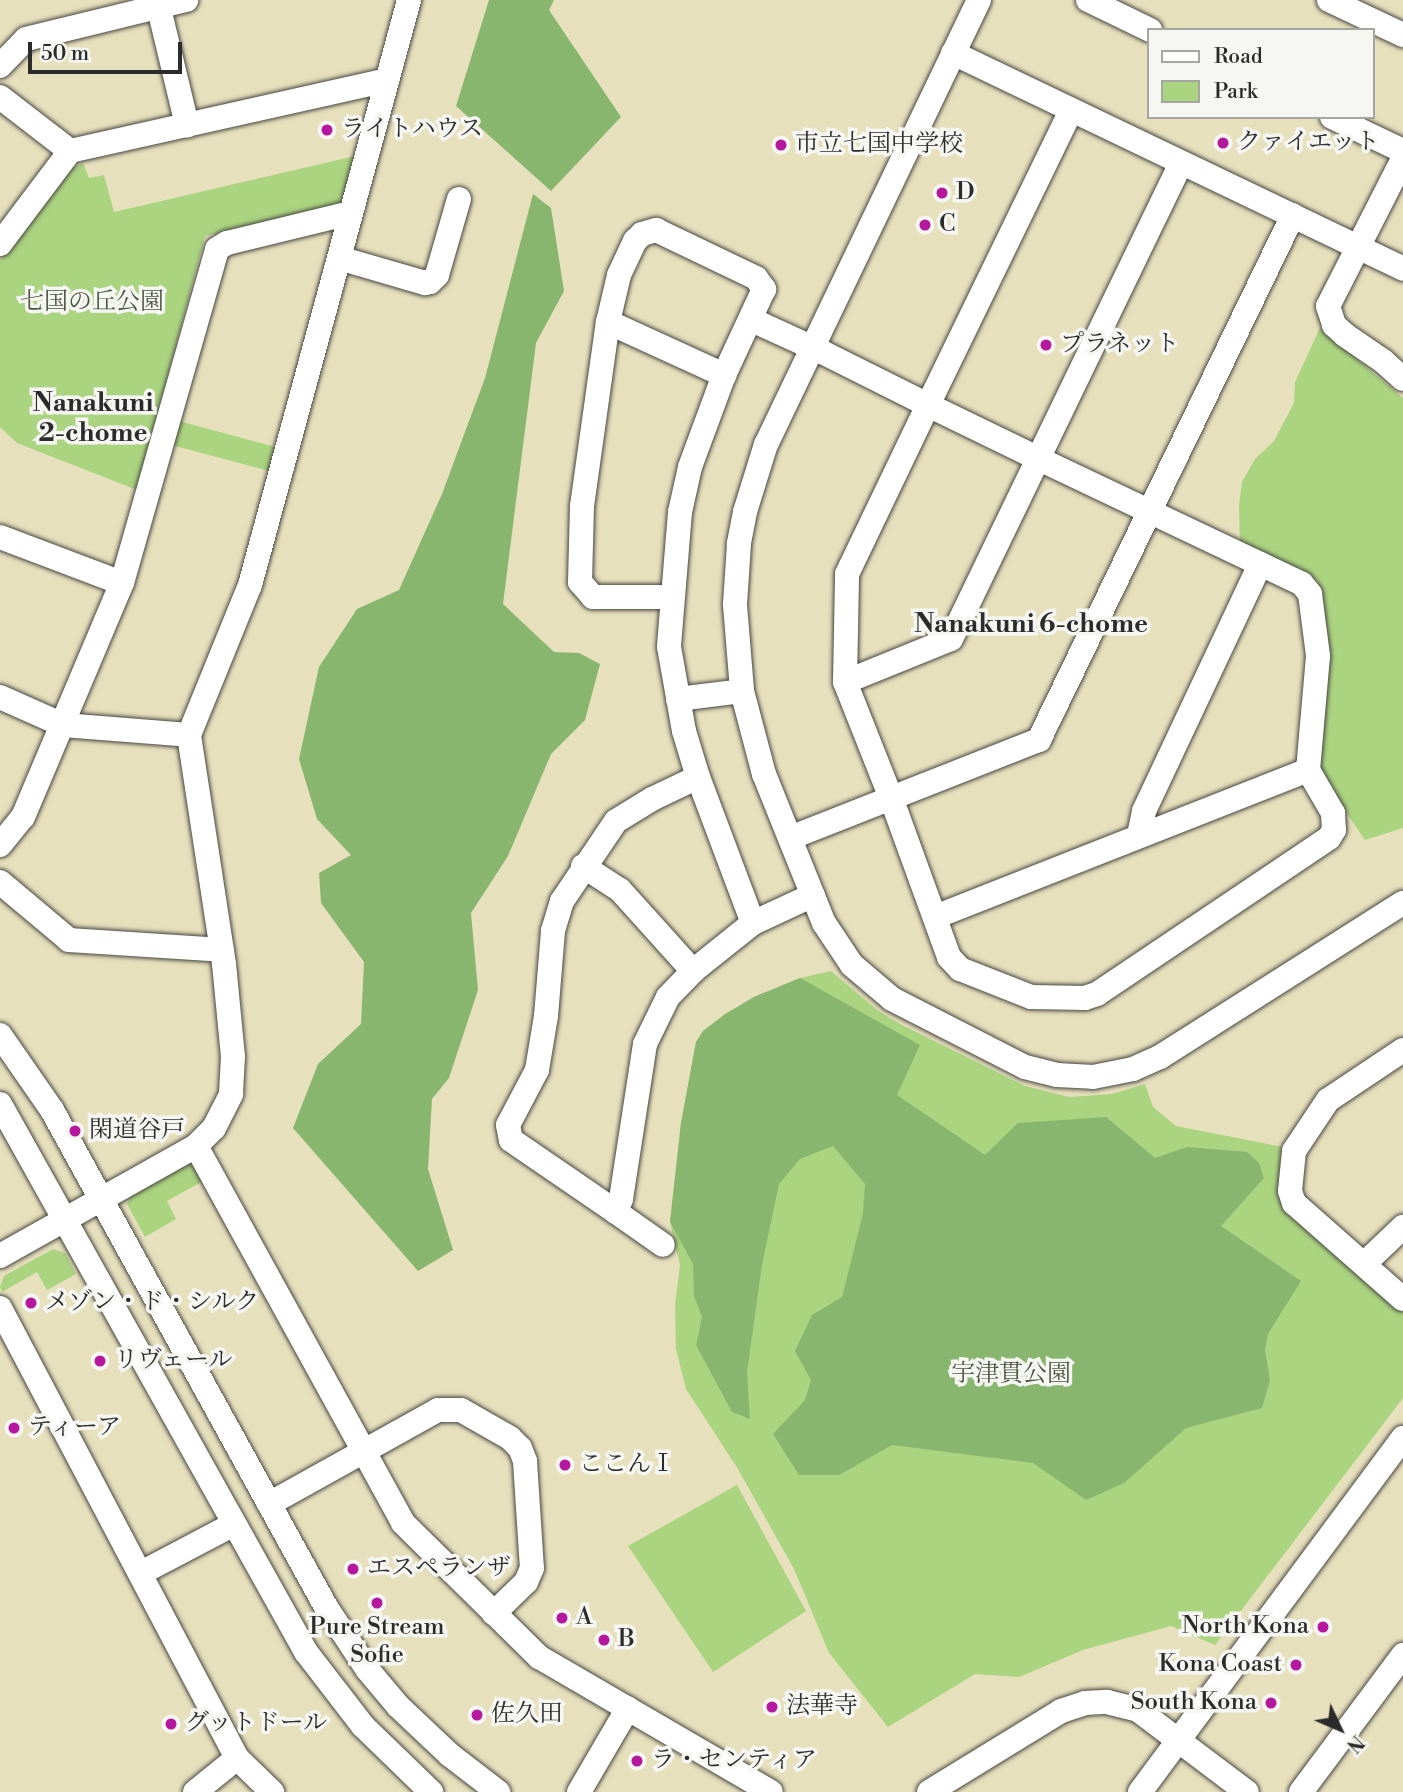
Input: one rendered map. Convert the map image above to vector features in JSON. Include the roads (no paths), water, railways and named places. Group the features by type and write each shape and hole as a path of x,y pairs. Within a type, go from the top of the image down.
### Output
{"street":[{"path":"0,66 26,39 158,3 186,0"},
{"path":"0,1256 196,1146 220,1120 233,1086 222,950 189,735 250,585 409,0"},
{"path":"979,0 766,444 745,512 735,605 742,691 757,752 833,940 852,965 883,993 1026,1067 1073,1077 1115,1075 1152,1062 1403,903"},
{"path":"1088,0 1148,29"},
{"path":"1329,0 1403,35"},
{"path":"158,3 187,125"},
{"path":"953,53 1403,270"},
{"path":"0,244 70,151 387,80"},
{"path":"0,97 70,151"},
{"path":"752,320 811,348 928,405 1037,458 1302,584 1312,600 1318,656 1308,770 1333,813 1334,830 1329,838 1097,994 1086,998 1031,997 960,969 949,957 845,682 847,574 928,405 1071,110"},
{"path":"1336,119 1403,151"},
{"path":"1403,159 1333,292 1328,314 1345,335 1383,361 1403,379"},
{"path":"845,682 951,639 1181,163"},
{"path":"339,258 430,282 438,275 459,199"},
{"path":"0,845 23,817 122,583 216,249 227,243 351,213"},
{"path":"790,838 1039,740 1293,215"},
{"path":"671,597 593,597 580,582 582,506 608,322 620,275 635,241 642,234 656,230 756,278 764,289 752,320 724,375 690,467 680,512 669,647 678,699 698,778 753,923"},
{"path":"608,322 724,375"},
{"path":"0,537 122,583"},
{"path":"1139,835 1144,811 1260,564"},
{"path":"678,699 742,691"},
{"path":"0,697 63,725 189,735"},
{"path":"935,917 1308,770"},
{"path":"663,1245 511,1140 508,1131 537,1070 553,931 562,901 583,866 616,821 652,799 698,778"},
{"path":"583,866 620,890 692,971"},
{"path":"0,882 69,940 222,950"},
{"path":"616,1212 623,1187 638,1074 645,1044 668,997 692,971 753,923 813,895"},
{"path":"0,1035 52,1110 326,1607 367,1668 398,1706 450,1755 498,1792"},
{"path":"1403,1050 1337,1092 1294,1151 1290,1191 1294,1203 1403,1299"},
{"path":"0,1104 286,1619 329,1685 390,1756 431,1792"},
{"path":"196,1146 403,1523 539,1657 771,1792"},
{"path":"1364,1264 1403,1227"},
{"path":"0,1308 237,1758 272,1792"},
{"path":"269,1504 438,1410 448,1407 461,1410 510,1438 520,1448 524,1461 532,1568 526,1582 494,1613"},
{"path":"1140,1792 1403,1438"},
{"path":"141,1573 234,1524"},
{"path":"1301,1792 1403,1655"},
{"path":"929,1792 1061,1712 1085,1703 1107,1702 1138,1710 1247,1792"},
{"path":"579,1792 628,1708"},
{"path":"195,1792 237,1758"}],"place":[{"name":"ライトハウス","path":"327,130"},
{"name":"クァイエット","path":"1223,143"},
{"name":"市立七国中学校","path":"781,145"},
{"name":"D","path":"942,193"},
{"name":"C","path":"925,225"},
{"name":"プラネット","path":"1046,345"},
{"name":"閑道谷戸","path":"75,1131"},
{"name":"メゾン・ド・シルク","path":"31,1303"},
{"name":"リヴェール","path":"100,1361"},
{"name":"ティーア","path":"14,1428"},
{"name":"ここんⅠ","path":"565,1465"},
{"name":"エスペランザ","path":"353,1569"},
{"name":"Pure Stream Sofie","path":"377,1603"},
{"name":"A","path":"562,1618"},
{"name":"North Kona","path":"1323,1627"},
{"name":"B","path":"604,1640"},
{"name":"Kona Coast","path":"1296,1665"},
{"name":"South Kona","path":"1271,1703"},
{"name":"法華寺","path":"772,1707"},
{"name":"佐久田","path":"477,1715"},
{"name":"グットドール","path":"171,1724"},
{"name":"ラ・センティア","path":"637,1761"}],"district":[{"name":"Nanakuni 2-chome","path":"93,419"},
{"name":"Nanakuni 6-chome","path":"1031,625"}],"park label":[{"name":"七国の丘公園","path":"92,303"},
{"name":"宇津貫公園","path":"1011,1375"}]}
